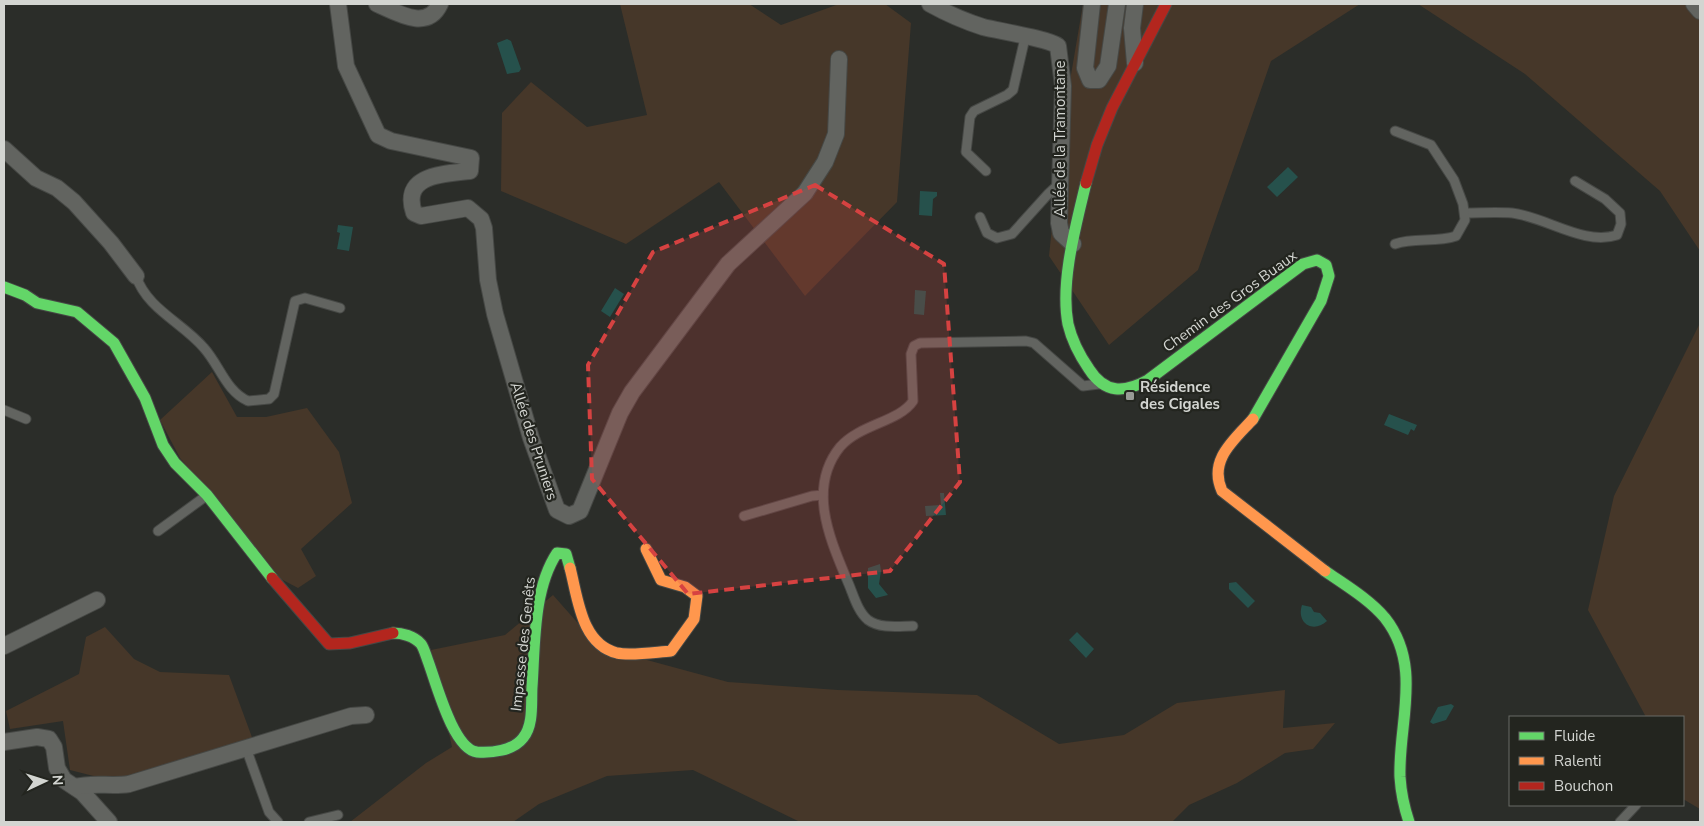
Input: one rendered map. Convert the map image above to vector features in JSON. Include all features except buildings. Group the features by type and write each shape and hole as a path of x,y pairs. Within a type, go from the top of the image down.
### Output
{"street":[{"name":"Allée des Pruniers","path":"338,4 346,66 378,135 391,141 471,158 470,171 442,174 422,181 412,194 411,203 414,213 421,216 468,208 482,219 488,280 495,314 531,438 557,510 569,516 580,511 620,413 632,392 728,264 805,193 825,162 836,134 839,59"},
{"path":"377,4 408,18 418,19 434,12 440,4"},
{"name":"Allée de la Tramontane","path":"930,4 959,20 1025,38 1053,42 1058,46 1063,86 1060,228 1064,236 1073,244"},
{"path":"1092,4 1085,68 1090,80 1099,80 1108,66 1117,4"},
{"path":"1134,63 1132,28 1135,4"},
{"path":"1099,384 1074,343 1068,324 1066,292 1073,244 1088,174 1111,110 1134,63 1159,22 1166,4"},
{"path":"1694,4 1700,11"},
{"path":"4,150 36,178 58,188 74,202 136,276"},
{"name":"Chemin des Gros Buaux","path":"1099,384 1109,389 1120,391 1133,389 1148,380 1303,264 1317,260 1326,265 1329,276 1321,301 1255,417 1228,447 1220,459 1217,480 1222,491 1233,500 1319,566 1361,595 1382,614 1396,634 1406,660 1407,699 1398,780 1401,803 1409,822"},
{"name":"Impasse des Genêts","path":"4,287 25,295 37,303 77,312 114,343 145,398 163,445 175,463 207,495 268,574 329,644 352,643 394,632 410,635 421,644 457,737 472,751 490,753 508,748 523,739 530,723 542,583 551,557 557,552 566,554 584,622 597,644 618,653 671,651 687,633 698,606 697,596 686,587 661,580 646,549"},
{"path":"4,646 96,600"},
{"path":"75,787 91,783 116,786 129,784 351,716 366,715"},
{"path":"4,742 37,737 49,739 54,747 57,768 64,780 75,787 108,822"}],"lane":[{"path":"986,171 966,152 970,117 974,111 1007,95 1012,90 1025,38"},
{"path":"1395,131 1431,145 1454,180 1465,213 1465,220 1456,236 1444,240 1403,241 1395,244"},
{"path":"1465,213 1512,213 1539,219 1592,238 1605,240 1617,236 1621,224 1620,213 1605,199 1575,181"},
{"path":"980,217 987,233 997,238 1012,234 1049,192 1062,182"},
{"path":"136,276 140,290 204,348 232,390 248,401 269,399 274,394 295,300 306,298 340,308"},
{"path":"913,626 876,624 868,620 860,609 832,543 823,495 830,464 841,447 864,429 902,412 913,401 911,354 914,346 920,343 1026,341 1034,343 1077,383 1087,387 1099,384"},
{"path":"4,410 26,419"},
{"path":"158,531 199,503 207,495"},
{"path":"744,516 812,496 823,495"},
{"path":"246,748 269,812 278,822"},
{"path":"1620,822 1635,806"},
{"path":"309,822 338,815"}],"highlighted area":[{"path":"815,185 944,264 960,482 890,571 688,594 592,479 588,365 653,252"}],"shaded area":[{"path":"620,4 749,4 781,25 839,4 885,4 911,23 897,202 805,296 719,182 626,244 501,191 502,113 531,82 587,127 647,115"},
{"path":"1083,4 1360,4 1271,61 1198,270 1109,345 1049,256 1063,122"},
{"path":"1418,4 1700,4 1700,251 1660,191 1525,74"},
{"path":"1700,323 1700,809 1684,800 1684,716 1645,716 1588,610 1614,496"},
{"path":"212,372 237,417 266,417 307,408 339,452 352,503 301,549 316,576 298,588 279,578 180,458 160,420"},
{"path":"553,595 599,647 728,682 838,690 977,695 1059,744 1124,735 1177,703 1285,690 1283,728 1335,723 1313,749 1285,753 1237,783 1189,805 1172,822 800,822 693,770 607,776 539,804 513,822 350,822 426,763 452,747 431,650 505,635"},
{"path":"105,627 134,659 160,672 229,675 253,740 117,782 70,770 63,721 10,729 6,711 79,674 86,637"}],"water":[{"path":"507,39 511,41 521,69 519,72 507,74 497,43"},
{"path":"1288,167 1298,177 1277,197 1267,187"},
{"path":"920,191 937,192 937,196 933,199 932,216 919,215"},
{"path":"338,225 353,227 349,251 337,249 340,233 337,232"},
{"path":"615,288 624,294 610,317 601,311"},
{"path":"915,290 926,291 924,315 914,314"},
{"path":"1389,414 1417,425 1414,431 1411,429 1408,435 1384,425"},
{"path":"940,493 944,493 946,515 926,516 925,506 941,505"},
{"path":"880,564 879,584 888,595 876,598 868,588 868,568"},
{"path":"1236,582 1255,601 1248,608 1229,589 1229,583"},
{"path":"1302,605 1311,607 1314,612 1320,613 1327,621 1316,627 1307,625 1301,617"},
{"path":"1077,632 1094,649 1086,658 1069,640"},
{"path":"1451,704 1454,706 1446,720 1433,724 1430,722 1438,707"}],"traffic: fast":[{"path":"1086,183 1070,253 1066,308 1068,324 1079,354 1095,377 1108,387 1123,389 1148,380 1303,264 1317,260 1326,265 1329,276 1321,301 1253,419"},
{"path":"4,287 25,295 37,303 77,312 114,343 145,398 163,445 175,463 207,495 272,578"},
{"path":"393,633 408,636 421,644 446,713 460,739 468,748 477,752 483,752 514,746 527,733 529,727 535,635 543,583 557,553 566,554 570,568"},
{"path":"1325,571 1379,611 1396,636 1403,656 1406,675 1406,696 1400,777 1403,800 1409,822"}],"traffic: slow":[{"path":"1253,419 1231,443 1221,460 1218,470 1222,491 1325,571"},
{"path":"570,568 579,606 588,630 605,648 623,654 671,651 694,619 697,596 685,587 661,580 646,549"}],"traffic: jam":[{"path":"1086,183 1097,145 1112,108 1166,4"},
{"path":"272,578 329,644 350,643 393,633"}],"place":[{"name":"Résidence des Cigales","path":"1130,396"}]}
